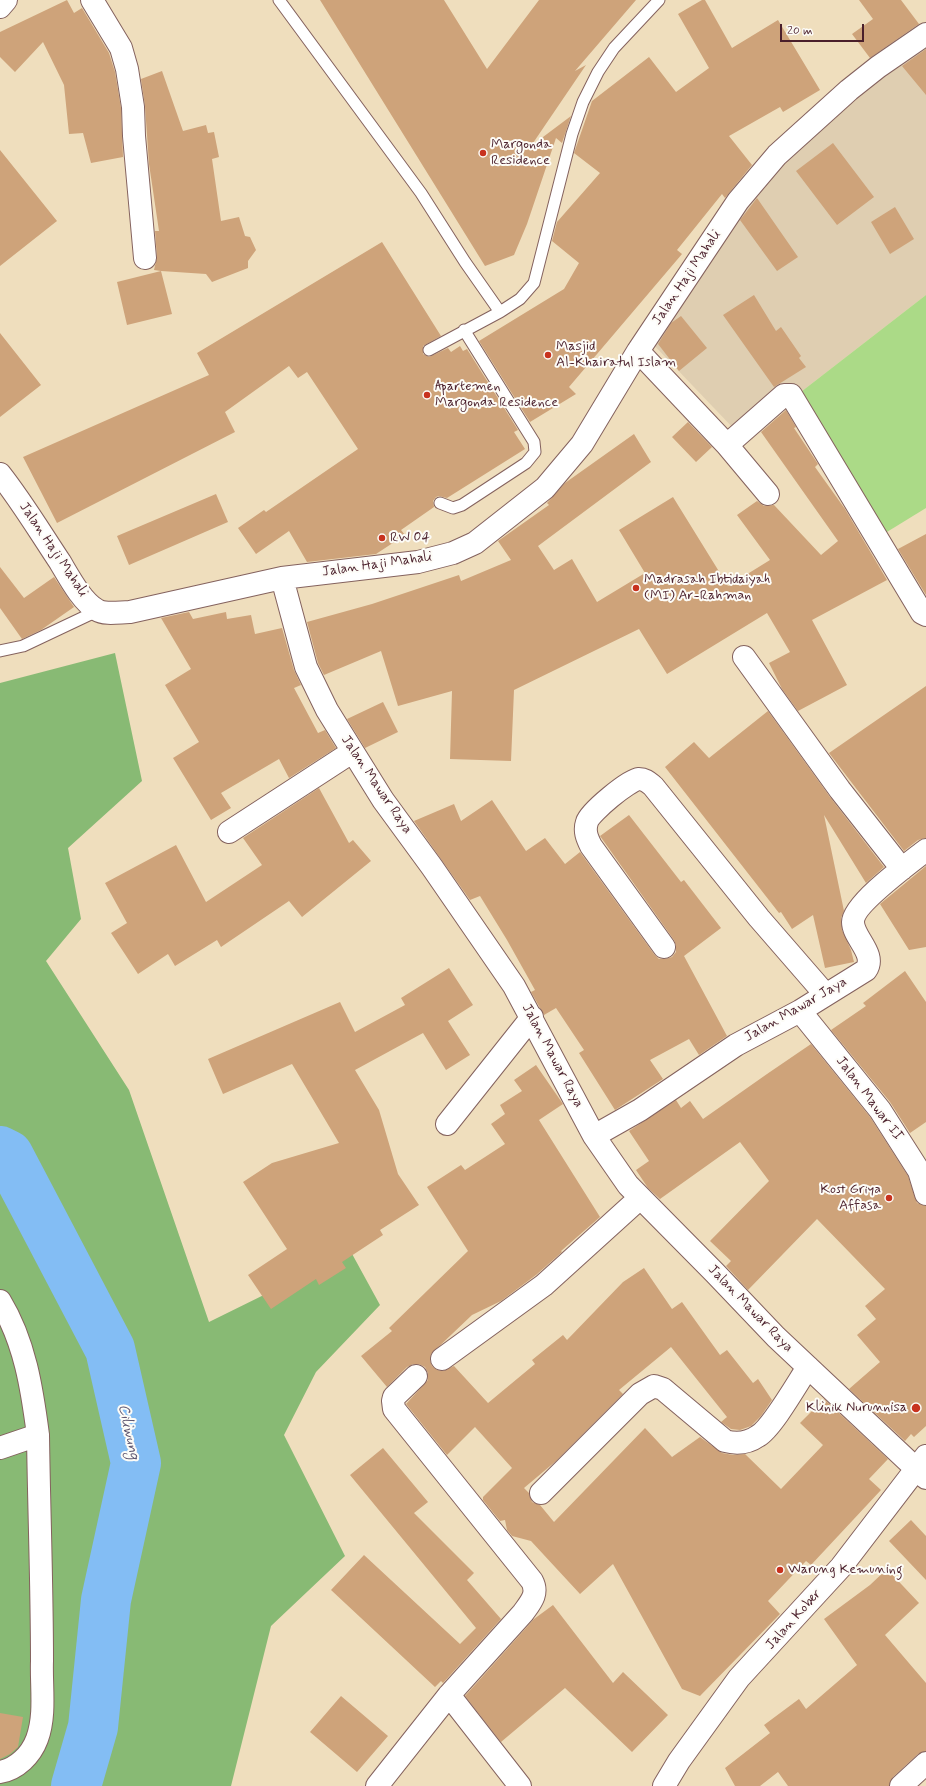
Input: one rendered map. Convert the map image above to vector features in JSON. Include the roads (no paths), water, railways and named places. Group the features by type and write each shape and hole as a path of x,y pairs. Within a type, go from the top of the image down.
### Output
{"street":[{"path":"0,7 6,0"},
{"path":"92,0 121,48 127,69 133,106 134,136 145,258"},
{"name":"Jalan Haji Mahali","path":"0,474 15,492 74,584 86,600 97,611 111,613 130,612 282,578 418,562 453,553 475,543 545,488 582,444 638,351 738,201 777,155 878,67 926,34"},
{"path":"638,351 727,445 768,494"},
{"path":"727,445 784,395 790,395 893,567 922,613 926,615"},
{"name":"Jalan Mawar Raya","path":"282,578 306,667 328,710 352,752 383,800 506,973 532,1017 594,1136 628,1185 808,1368 922,1468"},
{"path":"744,657 840,790 902,869"},
{"path":"229,832 352,752"},
{"path":"664,947 586,836 585,827 593,813 630,783 638,779 646,780 653,786 759,918 825,994"},
{"name":"Jalan Mawar Jaya","path":"594,1136 640,1110 736,1045 800,1011 825,994 866,970 870,965 869,958 855,931 853,921 858,909 868,898 926,850"},
{"name":"Jalan Mawar II","path":"800,1011 884,1116 919,1171 926,1194"},
{"path":"446,1124 532,1017"},
{"path":"442,1359 544,1285 640,1198"},
{"path":"0,1301 17,1338 27,1368 38,1436 42,1639 41,1721 37,1740 19,1764 6,1771 0,1772"},
{"path":"541,1493 640,1394 654,1386 663,1390 725,1441 735,1444 759,1436 769,1426 808,1368"},
{"path":"377,1786 449,1695 523,1613 533,1599 535,1586 394,1409 392,1401 394,1397 416,1376"},
{"path":"0,1448 38,1436"},
{"name":"Jalan Kober","path":"664,1786 679,1761 739,1678 792,1624 922,1468"},
{"path":"449,1695 520,1786"},
{"path":"901,1786 926,1763"}],"lane":[{"path":"279,0 421,193 465,262 500,312"},
{"path":"428,350 500,312 520,299 534,284 572,134 583,102 614,48 658,0"},
{"path":"440,504 453,508 462,505 526,463 535,452 534,442 464,330"},
{"path":"0,652 23,646 97,611"}],"waterway":[{"name":"Ciliwung","path":"0,1151 8,1155 110,1349 136,1463 106,1600 93,1727 76,1786"}],"place":[{"name":"Margonda Residence","path":"483,153"},
{"name":"Masjid Al-Khairatul Islam","path":"548,355"},
{"name":"Apartemen Margonda Residence","path":"427,395"},
{"name":"RW 04","path":"382,538"},
{"name":"Madrasah Ibtidaiyah (MI) Ar-Rahman","path":"636,588"},
{"name":"Kost Griya Affasa","path":"889,1198"},
{"name":"Klinik Nurunnisa","path":"916,1408"},
{"name":"Warung Kemuning","path":"780,1570"}]}
